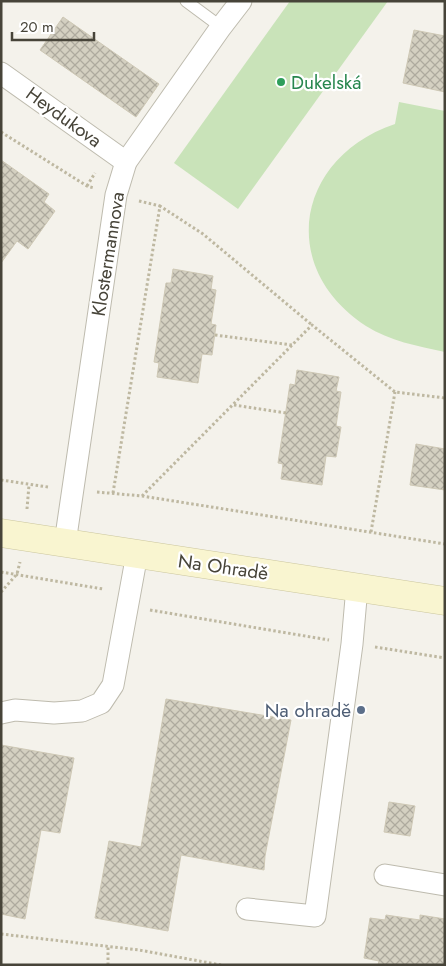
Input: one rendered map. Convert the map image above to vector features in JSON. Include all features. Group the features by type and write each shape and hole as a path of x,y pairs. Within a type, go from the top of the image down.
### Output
{"street":[{"name":"Klostermannova","path":"66,543 116,195 126,162 241,1"},
{"name":"Heydukova","path":"1,72 126,162"},
{"name":"Na Ohradě","path":"1,533 445,601"},
{"path":"1,713 15,710 54,713 82,711 101,702 113,685 137,554"},
{"path":"247,909 315,916 352,644 357,587"},
{"path":"384,875 445,885"}],"lane":[{"path":"186,1 221,27"}],"path":[{"path":"1,132 87,186 160,206 203,234 395,392 445,398"},
{"path":"113,493 160,206"},
{"path":"142,496 312,325"},
{"path":"215,335 293,345"},
{"path":"371,532 395,392"},
{"path":"233,405 286,413"},
{"path":"1,480 73,490 142,496 445,544"},
{"path":"1,572 103,589"},
{"path":"127,606 445,658"},
{"path":"1,934 108,947 221,965"},
{"path":"108,947 108,965"}],"green space":[{"name":"Dukelská","path":"290,1 388,1 238,209 174,163"},
{"path":"399,102 445,111 445,352 394,339 366,326 337,302 319,274 310,245 310,215 319,187 336,161 362,140 395,124"}],"building":[{"path":"63,17 159,84 136,117 40,50"},
{"path":"414,30 445,36 445,92 403,83"},
{"path":"1,160 49,194 44,202 55,211 28,249 17,241 1,263"},
{"path":"173,269 213,276 211,289 216,290 211,324 216,325 212,355 202,354 198,383 157,377 159,363 154,362 166,283 171,283"},
{"path":"297,370 339,377 336,391 341,392 336,426 341,427 336,457 326,456 322,485 281,479 283,464 278,463 290,384 295,385"},
{"path":"416,444 445,449 445,490 410,485"},
{"path":"166,699 291,720 264,870 181,855 168,931 95,918 109,841 141,847"},
{"path":"1,745 74,758 60,833 41,830 25,919 1,914"},
{"path":"389,802 415,806 410,836 384,832"},
{"path":"386,915 420,920 420,915 445,919 445,965 378,965 379,961 364,958 370,918 385,920"}],"place":[{"name":"Dukelská","path":"281,82"},
{"name":"Na ohradě","path":"361,710"}]}
